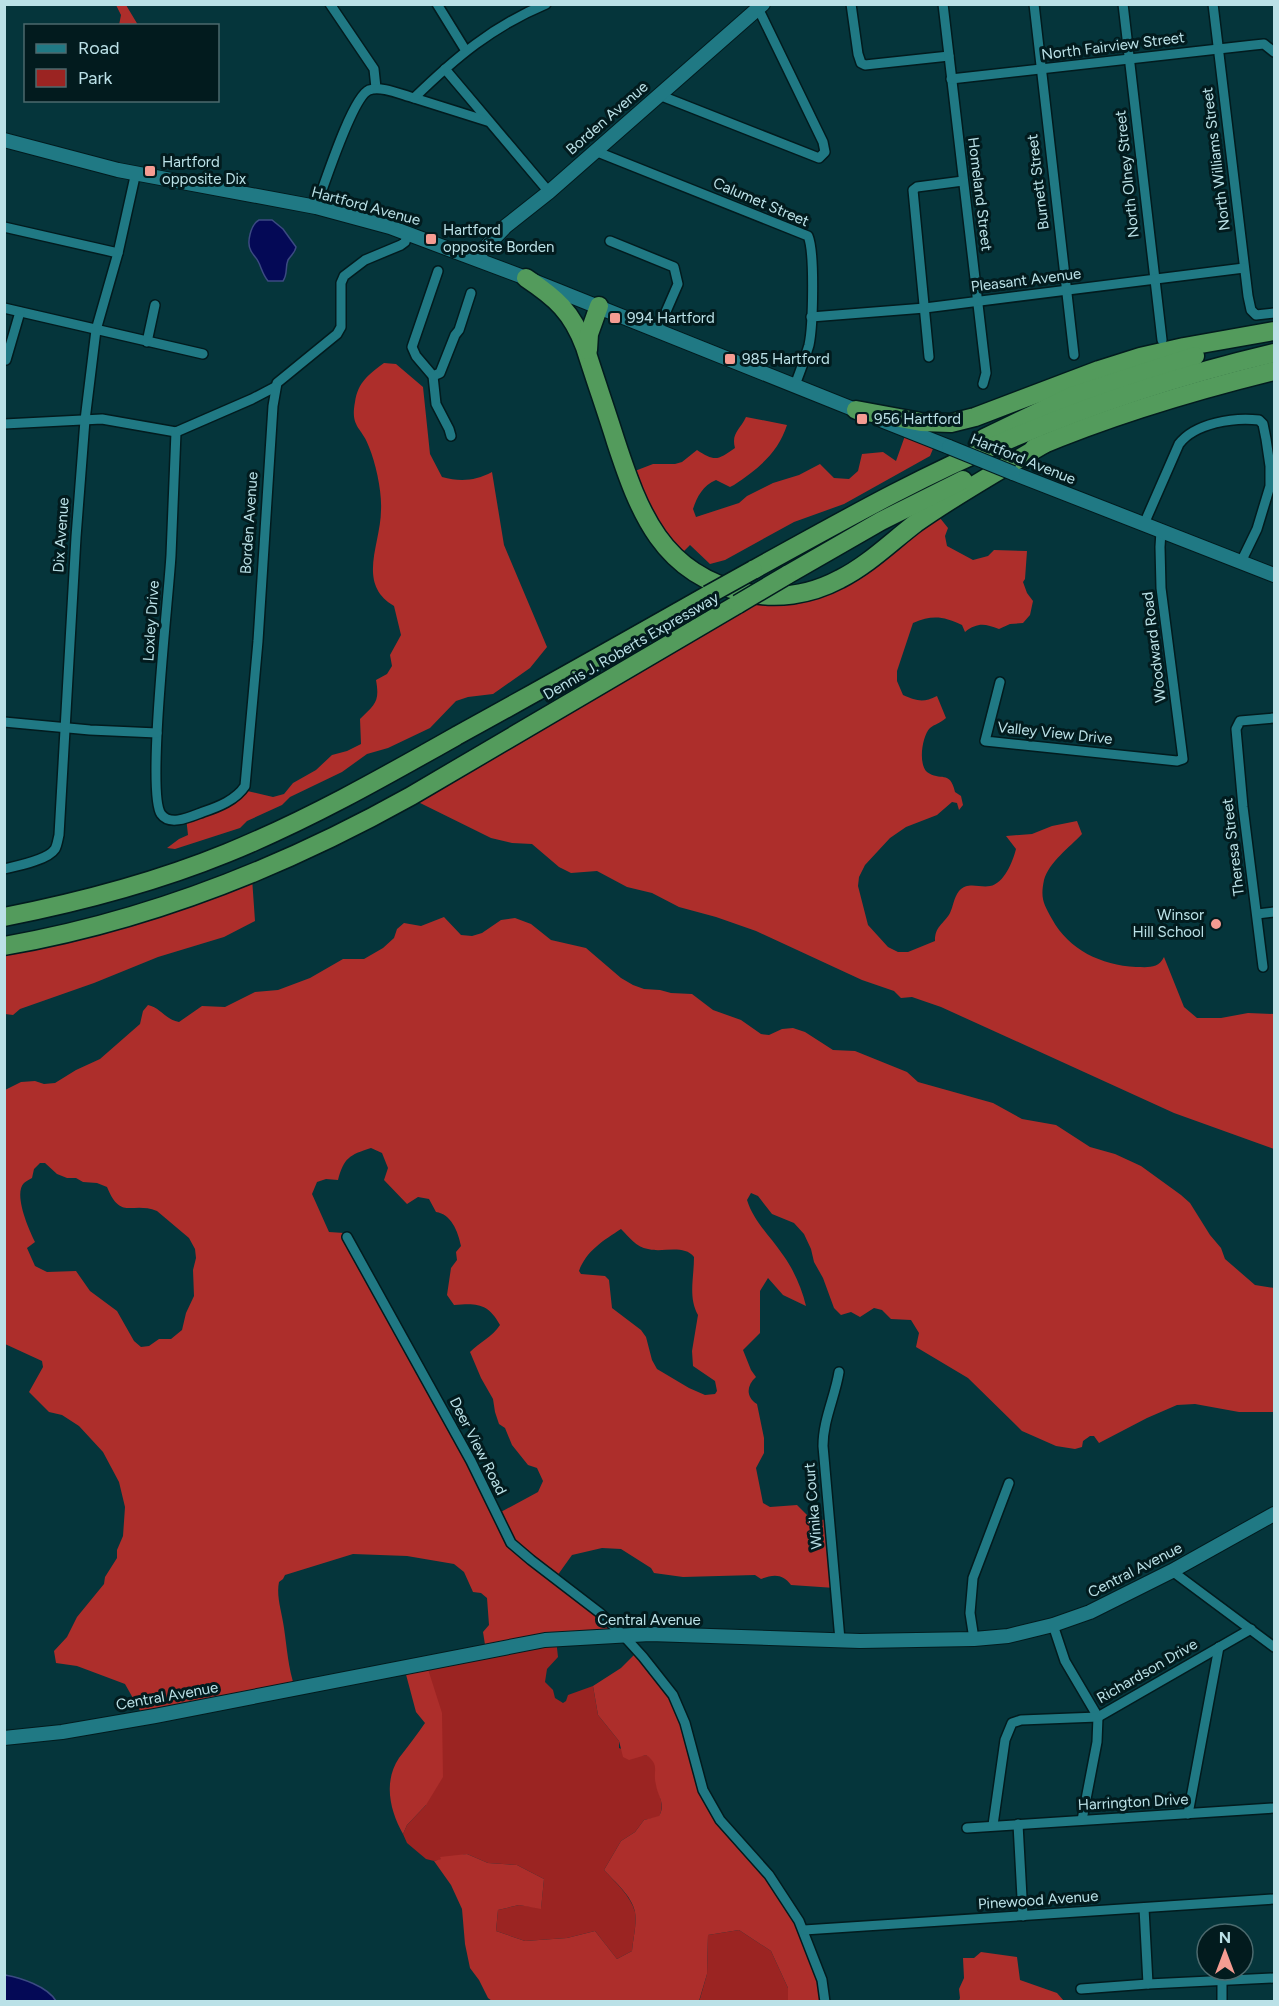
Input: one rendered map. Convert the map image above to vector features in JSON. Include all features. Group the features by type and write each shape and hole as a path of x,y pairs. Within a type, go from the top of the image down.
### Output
{"highway":[{"path":"520,280 553,296 568,312 579,332 634,495 656,535 674,556 699,575 718,585 749,594 768,596 812,591 833,583 862,566 947,502 1044,444"},
{"path":"591,366 588,340 599,306"},
{"path":"856,410 926,423 960,422 1140,357 1184,347 1275,332"},
{"path":"894,493 974,443 1056,402 1168,364 1275,332"},
{"name":"Dennis J. Roberts Expressway","path":"4,917 53,907 140,883 225,854 280,830 361,790 894,493 976,453 1086,409 1172,380 1275,353"},
{"name":"Dennis J. Roberts Expressway","path":"4,946 78,930 155,909 222,886 304,851 420,791 787,575 908,507 1044,444 1099,423 1166,400 1275,371"}],"main road":[{"name":"Borden Avenue","path":"476,258 499,232 549,192 761,6"},
{"name":"Hartford Avenue","path":"4,140 118,171 136,172 316,207 408,233 476,258 520,280 599,306 1013,473 1275,575"},
{"name":"Central Avenue","path":"4,1738 62,1732 155,1716 545,1640 650,1634 840,1640 974,1639 1008,1636 1053,1625 1090,1612 1275,1514"}],"street":[{"path":"330,4 374,69 376,88"},
{"path":"437,4 466,51"},
{"path":"414,98 466,51 500,26 546,4"},
{"path":"851,4 858,54 861,63 865,65 949,57 943,4"},
{"name":"Burnett Street","path":"1034,4 1074,355"},
{"name":"North Olney Street","path":"1123,4 1162,340"},
{"name":"North Williams Street","path":"1213,4 1251,310 1256,315 1275,313"},
{"path":"659,95 819,158 825,152 823,142 761,6"},
{"name":"North Fairview Street","path":"951,79 1264,44 1275,52"},
{"name":"Homeland Street","path":"949,57 986,374 983,384"},
{"path":"445,69 549,192"},
{"path":"316,207 351,115 363,93 376,88 487,121"},
{"name":"Calumet Street","path":"595,151 808,236 811,247 812,317 809,344 795,386"},
{"name":"Dix Avenue","path":"4,869 45,857 55,849 59,835 64,726 85,420 96,330 118,253 136,172"},
{"path":"929,357 913,190 963,181"},
{"path":"4,227 118,253"},
{"path":"4,424 117,420 176,432 252,399 275,387 281,378 337,334 341,327 341,283 344,276 364,260 401,245 405,242 408,233"},
{"path":"610,241 674,267 678,284 658,330"},
{"name":"Pleasant Avenue","path":"812,317 925,308 1244,268"},
{"path":"438,271 412,347 416,356 433,376 436,404 451,436"},
{"path":"433,376 440,374 459,330 471,293"},
{"path":"147,342 155,305"},
{"path":"4,308 203,354"},
{"path":"6,360 20,312"},
{"name":"Borden Avenue","path":"159,813 170,820 182,819 232,799 245,786 275,387"},
{"path":"1144,524 1179,444 1187,435 1211,425 1255,419 1261,421 1270,466 1270,486 1257,529 1241,562"},
{"name":"Loxley Drive","path":"159,813 155,797 157,733 171,557 176,432"},
{"name":"Woodward Road","path":"1161,531 1161,588 1183,759"},
{"name":"Valley View Drive","path":"1000,682 985,741 1178,761 1183,759"},
{"name":"Theresa Street","path":"1263,967 1243,807 1236,729 1240,722 1275,718"},
{"path":"4,722 90,730 157,733"},
{"path":"1257,914 1275,912"},
{"name":"Deer View Road","path":"347,1237 471,1461 511,1543 600,1613 623,1635 643,1657 677,1703 685,1723 703,1790 714,1810 785,1897 804,1930 822,1980 825,2001"},
{"name":"Winika Court","path":"839,1372 836,1392 825,1422 823,1446 840,1640"},
{"path":"974,1639 970,1613 973,1578 1009,1483"},
{"path":"1172,1570 1275,1647"},
{"path":"1053,1625 1065,1661 1098,1717 1097,1742 1082,1820"},
{"name":"Richardson Drive","path":"993,1825 1005,1740 1012,1723 1030,1719 1098,1717 1251,1629"},
{"path":"1188,1814 1219,1647"},
{"name":"Harrington Drive","path":"967,1828 1275,1808"},
{"path":"1018,1824 1023,1916"},
{"name":"Pinewood Avenue","path":"804,1930 1275,1899"},
{"path":"1144,1908 1148,1984"},
{"path":"1255,1979 1275,1978"},
{"path":"1081,1989 1197,1982"},
{"path":"1222,1982 1222,2001"}],"green space":[{"path":"556,1639 558,1657 547,1669 545,1682 553,1690 555,1698 563,1703 568,1695 593,1686 598,1715 619,1741 619,1748 640,1756 647,1755 656,1766 662,1807 659,1817 644,1820 635,1832 621,1841 604,1870 618,1884 635,1912 632,1951 617,1959 595,1931 567,1938 525,1941 496,1931 498,1910 519,1905 541,1908 544,1879 517,1865 488,1863 467,1854 434,1861 426,1859 407,1843 403,1834 407,1825 426,1805 426,1663"},
{"path":"739,1930 771,1951 788,1988 788,2001 699,2002 707,1974 708,1935"}],"shaded area":[{"path":"116,5 126,5 137,24 119,24 121,15"},
{"path":"259,220 272,220 283,229 296,247 288,260 283,281 268,281 250,248 249,239 252,229"},
{"path":"384,363 396,364 423,387 430,454 442,477 467,480 492,472 504,545 547,647 530,668 493,694 456,701 430,728 388,748 367,754 342,772 290,797 282,805 247,821 240,828 175,849 167,848 188,835 186,817 208,809 243,790 273,797 284,794 293,783 316,770 332,755 361,744 360,719 377,698 376,680 387,674 392,666 390,655 401,635 394,606 383,597 376,586 373,575 381,495 372,454 354,417 356,395 359,389 369,375"},
{"path":"746,417 787,425 773,452 751,473 730,487 716,480 704,488 693,509 696,517 739,503 747,496 773,483 799,475 820,464 834,478 849,479 858,471 862,454 883,452 896,461 906,433 935,444 930,456 844,504 794,522 725,560 710,564 690,545 677,558 627,474 653,464 682,462 697,450 712,458 720,457 735,448 735,435"},
{"path":"936,513 948,528 945,536 947,546 973,560 988,556 994,550 1027,551 1023,582 1033,601 1030,615 1023,623 1010,624 999,629 982,625 965,632 962,625 938,618 913,623 897,671 897,681 903,695 916,700 928,700 937,696 946,718 927,732 922,750 924,768 932,775 947,778 955,792 961,796 963,805 959,810 957,803 952,802 937,815 906,827 890,838 865,865 859,877 858,886 868,925 888,947 898,952 908,952 935,941 938,929 950,913 956,896 962,888 990,886 1004,877 1016,849 1006,836 1032,834 1052,826 1077,821 1082,834 1050,867 1044,880 1042,892 1052,919 1067,939 1077,947 1087,954 1110,963 1149,967 1159,964 1164,957 1184,1007 1197,1018 1221,1018 1248,1013 1274,1014 1274,1149 1174,1113 941,1007 912,997 901,998 894,991 862,980 756,931 679,907 652,893 627,887 597,871 571,873 559,867 532,844 512,843 491,838 412,799 745,604 798,597"},
{"path":"252,878 255,921 224,937 158,957 20,1009 13,1015 5,1014 5,947"},
{"path":"444,917 461,935 472,936 482,933 501,920 515,918 531,924 551,940 586,948 621,978 633,985 644,989 692,994 713,1010 741,1020 761,1034 769,1035 782,1029 793,1028 805,1032 833,1050 855,1051 907,1072 918,1082 993,1103 1022,1119 1056,1125 1090,1147 1115,1154 1141,1166 1190,1203 1221,1248 1225,1259 1255,1285 1274,1288 1274,1412 1239,1412 1195,1404 1177,1405 1099,1443 1094,1436 1090,1436 1083,1441 1082,1447 1075,1449 1056,1446 1022,1431 968,1378 916,1347 919,1333 911,1320 891,1319 882,1310 874,1308 860,1317 851,1312 841,1315 834,1308 804,1234 794,1223 772,1214 758,1196 751,1193 747,1200 750,1208 791,1267 806,1306 783,1295 768,1278 760,1291 760,1333 743,1350 756,1377 750,1384 749,1395 757,1404 764,1438 764,1453 756,1468 763,1503 770,1507 797,1505 813,1521 829,1519 835,1588 791,1585 778,1576 761,1579 755,1575 683,1577 654,1573 651,1568 621,1549 602,1548 572,1555 557,1576 618,1629 486,1651 483,1632 489,1625 487,1598 481,1593 473,1592 464,1572 454,1564 407,1556 353,1554 285,1575 279,1582 279,1599 289,1666 295,1688 143,1716 125,1684 77,1666 56,1663 54,1651 67,1637 77,1617 104,1584 105,1577 117,1558 117,1550 123,1536 125,1507 119,1482 103,1452 79,1426 62,1415 49,1412 29,1392 43,1367 42,1361 5,1344 5,1090 21,1082 55,1083 100,1059 140,1024 143,1011 148,1005 179,1022 202,1006 225,1007 255,992 278,990 310,978 343,959 364,959 383,948 394,938 397,929 404,923 421,926","holes":["371,1148 382,1153 388,1168 384,1180 407,1204 418,1197 429,1199 436,1212 450,1220 456,1229 461,1246 456,1252 457,1260 451,1268 447,1295 454,1305 469,1304 486,1308 500,1325 470,1352 493,1399 499,1424 505,1428 512,1445 528,1465 537,1468 543,1481 538,1492 499,1513 350,1241 344,1233 329,1232 312,1194 317,1182 326,1179 338,1180 348,1158","40,1163 45,1163 57,1174 67,1178 76,1178 83,1182 97,1183 107,1187 117,1204 122,1207 148,1208 157,1211 189,1238 195,1249 196,1258 193,1270 194,1296 186,1313 182,1330 171,1339 159,1339 149,1346 141,1347 134,1341 117,1311 90,1291 76,1271 47,1272 35,1266 27,1248 35,1242 23,1212 20,1195 24,1183 32,1178 34,1169","621,1229 644,1248 685,1251 694,1257 692,1294 698,1315 692,1351 693,1366 715,1381 717,1391 715,1394 705,1395 657,1369 652,1360 646,1337 641,1330 612,1308 609,1280 605,1276 581,1274 579,1271 582,1264 602,1242"]},
{"path":"638,1651 676,1701 704,1792 794,1912 824,2001 788,2001 788,1988 771,1951 739,1930 708,1935 707,1974 699,2001 492,2001 470,1968 462,1909 451,1885 434,1861 441,1859 440,1857 467,1854 488,1863 517,1865 544,1879 541,1909 519,1905 498,1910 496,1931 525,1941 567,1938 595,1931 617,1959 632,1951 636,1921 633,1906 604,1870 621,1841 635,1832 644,1820 659,1816 662,1804 655,1780 655,1765 646,1755 629,1760 623,1757 619,1741 598,1715 593,1686 621,1668"},
{"path":"426,1663 442,1713 443,1777 426,1805 407,1825 403,1834 392,1806 391,1777 399,1758 425,1723 416,1712 404,1667"},
{"path":"981,1952 1017,1957 1020,1980 1057,1993 1064,2001 959,2001 959,1989 964,1978 963,1958 974,1958"},
{"path":"5,1975 40,1987 56,2001 5,2001"}],"place":[{"name":"Hartford opposite Dix","path":"150,171"},
{"name":"Hartford opposite Borden","path":"431,239"},
{"name":"994 Hartford","path":"615,318"},
{"name":"985 Hartford","path":"730,359"},
{"name":"956 Hartford","path":"862,419"},
{"name":"Winsor Hill School","path":"1216,924"}]}
